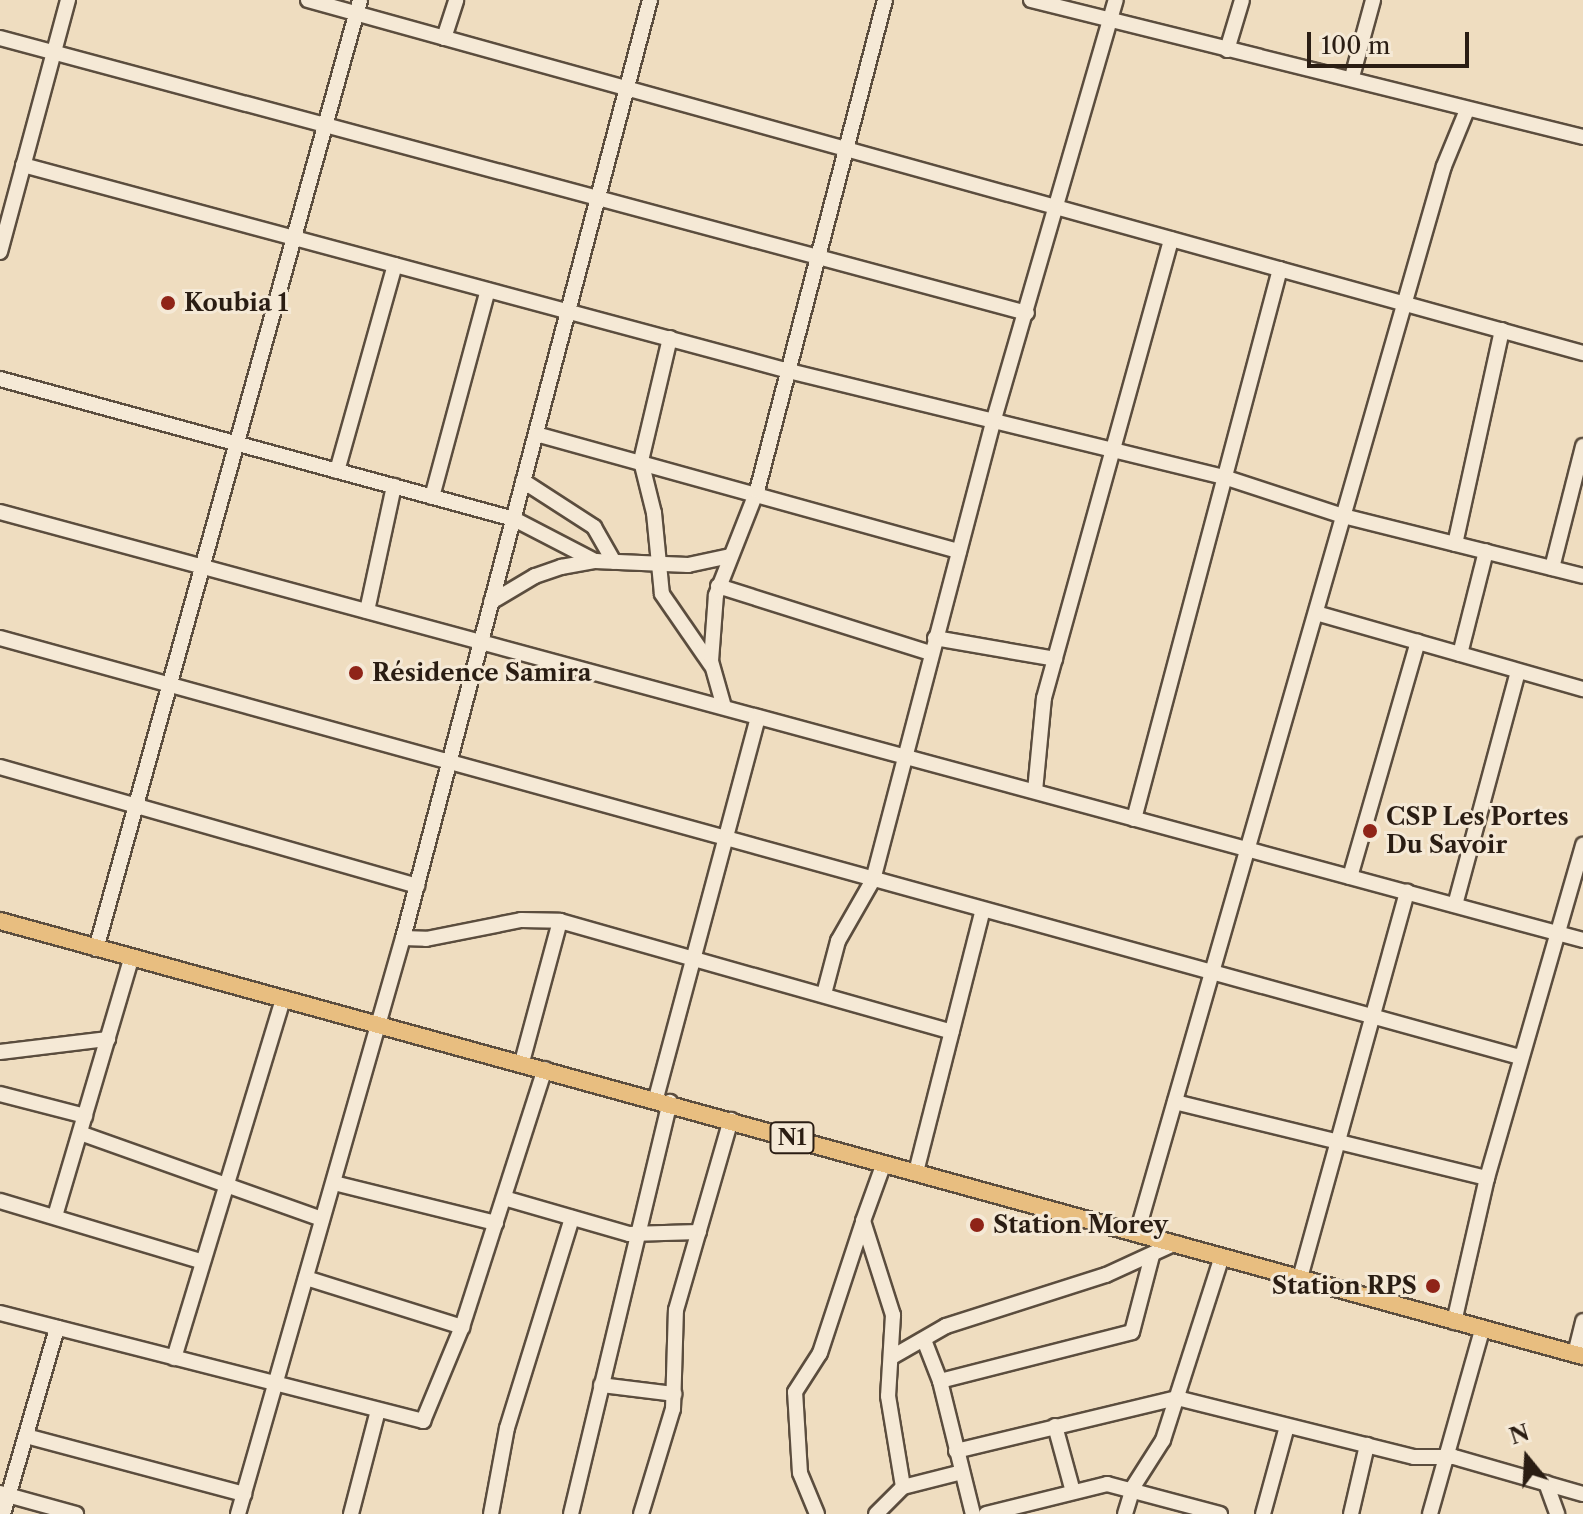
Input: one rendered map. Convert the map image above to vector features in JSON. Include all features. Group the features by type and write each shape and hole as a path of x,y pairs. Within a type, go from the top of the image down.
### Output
{"main road":[{"name":"N1","path":"0,921 282,1002 663,1100 1579,1355"}],"street":[{"path":"0,251 51,52 68,0"},
{"path":"308,0 358,7 444,38 1583,353"},
{"path":"444,38 456,0"},
{"path":"238,1514 403,938 650,0"},
{"path":"711,666 718,586 757,491 885,0"},
{"path":"1031,0 1227,50 1352,77 1467,110 1583,137"},
{"path":"824,994 838,941 873,880 994,419 1059,208 1116,0"},
{"path":"1227,50 1242,0"},
{"path":"1352,77 1373,0"},
{"path":"96,949 358,7"},
{"path":"0,38 1027,313"},
{"path":"1137,1233 1444,166 1467,110"},
{"path":"23,165 789,371 1227,478 1343,516 1583,576"},
{"path":"1035,791 1042,711 1171,239"},
{"path":"337,471 395,265"},
{"path":"1134,819 1280,269"},
{"path":"432,497 488,290"},
{"path":"1455,544 1502,330"},
{"path":"670,338 641,461 654,513 657,563 669,609 711,666 724,707"},
{"path":"0,379 514,519 595,561"},
{"path":"536,434 757,491 959,551"},
{"path":"1552,568 1583,446"},
{"path":"523,481 594,527 614,562"},
{"path":"367,611 394,486"},
{"path":"0,512 1583,940"},
{"path":"1460,654 1486,551"},
{"path":"491,602 535,576 595,561 688,565 730,556"},
{"path":"718,586 931,653"},
{"path":"1316,613 1583,689"},
{"path":"0,638 1520,1057"},
{"path":"935,638 1055,659"},
{"path":"1350,877 1418,642"},
{"path":"1455,905 1518,671"},
{"path":"571,1514 635,1235 691,956 758,717"},
{"path":"0,767 417,886"},
{"path":"1454,1322 1487,1178 1583,845"},
{"path":"1300,1278 1407,892"},
{"path":"916,1172 983,910"},
{"path":"403,938 426,939 521,920 560,921 952,1032"},
{"path":"522,1062 560,921"},
{"path":"55,1216 131,959"},
{"path":"174,1358 200,1261 282,1002"},
{"path":"0,1052 108,1039"},
{"path":"0,1313 423,1421 462,1327 545,1069"},
{"path":"0,1094 85,1116"},
{"path":"1175,1102 1487,1178"},
{"path":"641,1514 669,1428 674,1394 676,1310 731,1120"},
{"path":"80,1133 322,1219"},
{"path":"817,1514 800,1473 795,1392 820,1353 884,1163"},
{"path":"334,1183 496,1223"},
{"path":"504,1198 635,1235 699,1232"},
{"path":"0,1201 200,1261"},
{"path":"491,1514 507,1428 572,1218"},
{"path":"863,1221 893,1315 888,1396 903,1487"},
{"path":"892,1357 946,1326 1106,1275 1176,1243"},
{"path":"940,1381 1132,1332 1152,1256"},
{"path":"1125,1514 1133,1487 1163,1440 1222,1256"},
{"path":"306,1278 462,1327"},
{"path":"1579,1355 1583,1321"},
{"path":"3,1514 4,1494 26,1436 57,1328"},
{"path":"1430,1514 1482,1330"},
{"path":"924,1340 940,1381 973,1514"},
{"path":"601,1385 674,1394"},
{"path":"956,1451 1177,1398 1414,1457 1444,1456 1583,1494"},
{"path":"351,1514 378,1410"},
{"path":"1055,1426 1073,1492"},
{"path":"1263,1514 1287,1426"},
{"path":"26,1436 244,1494"},
{"path":"1351,1514 1367,1445"},
{"path":"876,1514 903,1487 962,1472"},
{"path":"1546,1483 1557,1514"},
{"path":"986,1514 1107,1484 1133,1487 1220,1514"},
{"path":"4,1494 76,1514"}],"place":[{"name":"Koubia 1","path":"168,303"},
{"name":"Résidence Samira","path":"356,673"},
{"name":"CSP Les Portes Du Savoir","path":"1370,831"},
{"name":"Station Morey","path":"977,1225"},
{"name":"Station RPS","path":"1433,1286"}]}
